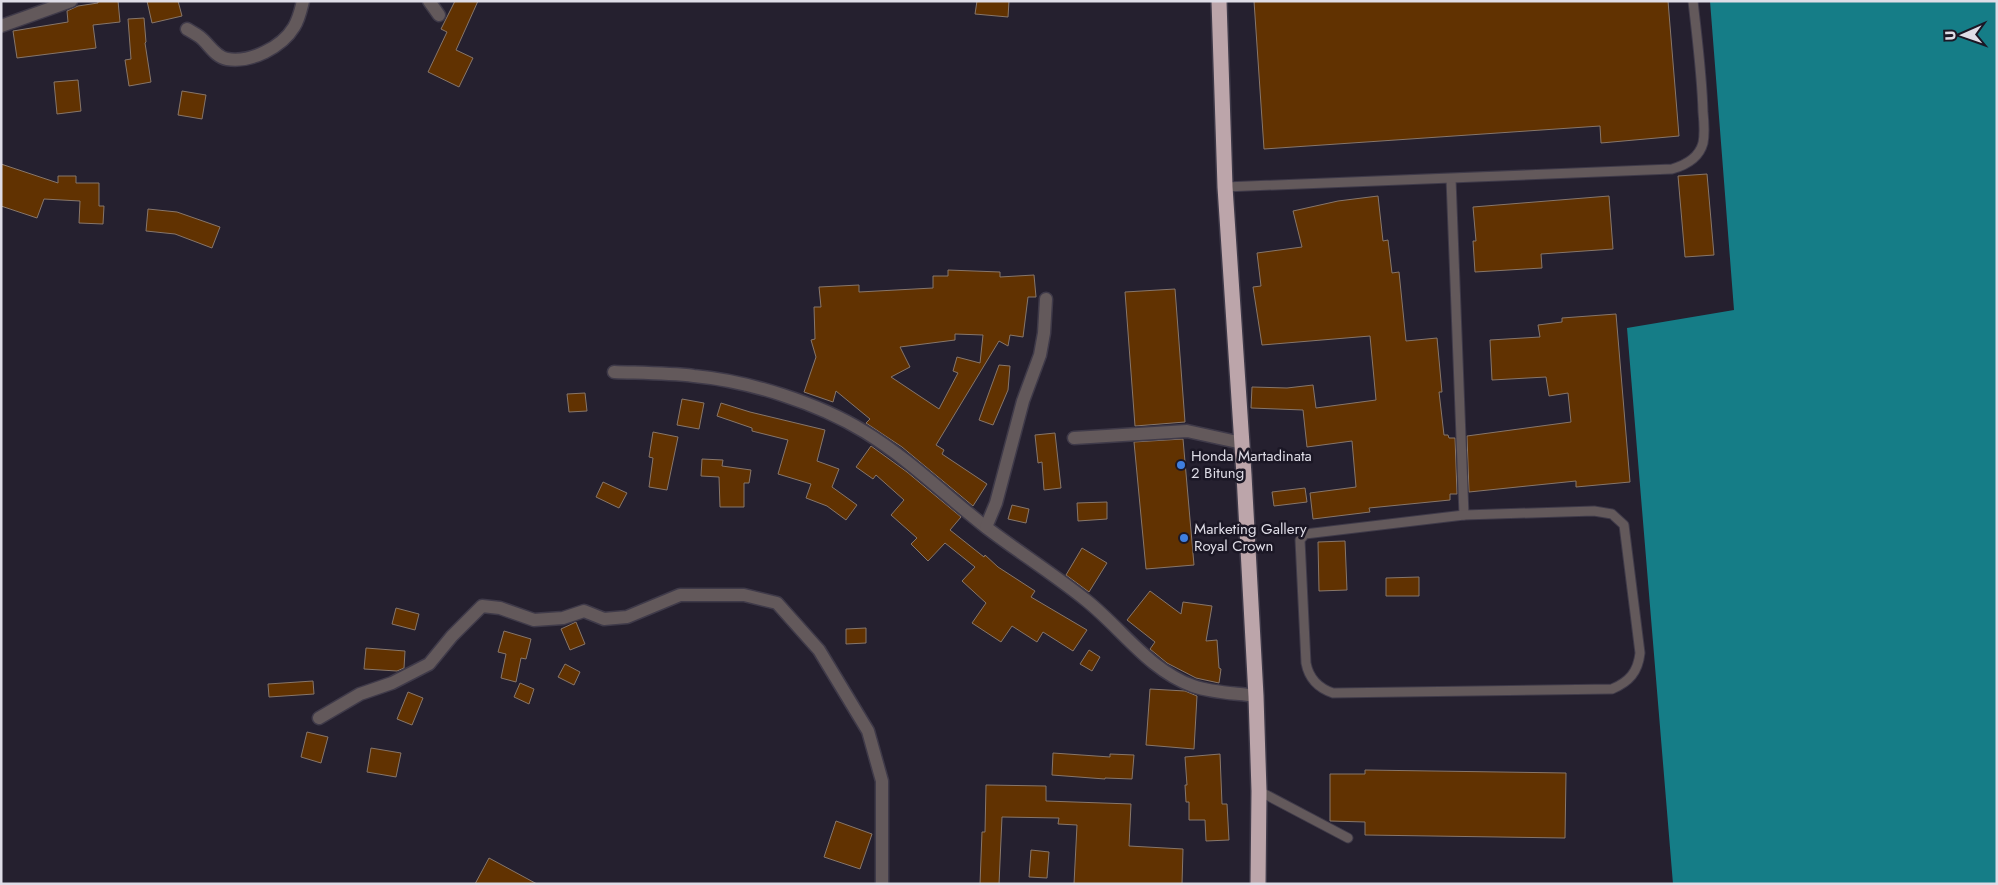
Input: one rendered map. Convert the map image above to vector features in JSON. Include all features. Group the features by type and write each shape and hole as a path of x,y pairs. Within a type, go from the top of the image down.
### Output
{"highway":[{"path":"1219,1 1225,187 1256,696 1259,791 1258,884"}],"street":[{"path":"1,26 71,1"},
{"path":"187,29 202,38 214,52 226,59 245,58 276,46 288,35 296,25 303,1"},
{"path":"429,1 439,15"},
{"path":"986,527 996,503 1015,426 1040,355 1046,299"},
{"path":"614,372 694,376 733,382 830,412 866,433 913,467 986,527 1088,602 1157,666 1176,678 1194,686 1256,696"},
{"path":"1074,438 1187,431 1242,443"},
{"path":"318,718 360,694 392,683 429,664 452,636 482,606 500,608 534,620 563,618 584,611 604,619 627,617 680,595 744,595 777,603 819,650 868,732 882,781 882,884"}],"lane":[{"path":"1225,187 1451,179 1684,166 1693,159 1703,144 1704,131 1703,96 1693,1"},
{"path":"1451,179 1464,515"},
{"path":"1594,511 1612,514 1624,525 1640,653 1638,665 1631,677 1622,685 1612,689 1333,693 1322,690 1308,673 1306,663 1300,540 1305,534 1464,515 1594,511"},
{"path":"1259,791 1348,838"}],"water":[{"path":"1710,1 1997,1 1997,884 1673,884 1627,328 1734,310"}],"building":[{"path":"98,1 118,1 120,22 93,25 96,48 17,58 13,31 68,22 67,11 78,6 98,3"},
{"path":"147,1 178,1 182,16 152,23"},
{"path":"455,1 478,1 456,50 473,58 459,87 428,72 447,32 441,29"},
{"path":"977,1 1009,1 1008,17 975,14"},
{"path":"1254,1 1668,1 1679,136 1601,143 1600,126 1264,149"},
{"path":"144,18 145,43 151,82 129,86 125,60 131,59 128,19"},
{"path":"78,80 81,111 57,114 54,82"},
{"path":"182,91 206,95 202,119 178,115"},
{"path":"1,164 58,183 58,176 76,176 76,183 99,183 99,206 104,206 103,224 79,223 80,201 44,199 37,218 1,206"},
{"path":"1707,174 1714,255 1685,257 1678,176"},
{"path":"1378,196 1383,241 1388,240 1392,273 1399,272 1406,341 1437,338 1442,392 1439,392 1444,435 1448,435 1449,438 1455,438 1457,494 1450,494 1450,500 1369,508 1370,512 1313,519 1310,493 1356,487 1352,441 1307,447 1303,410 1251,408 1252,387 1287,388 1313,385 1316,408 1376,400 1370,336 1262,345 1253,287 1261,286 1257,253 1302,247 1293,211 1338,201"},
{"path":"1609,196 1613,249 1541,254 1542,268 1475,272 1473,241 1476,241 1473,207"},
{"path":"148,209 177,212 220,227 212,248 175,234 146,231"},
{"path":"948,270 1000,272 1000,277 1034,275 1036,297 1028,297 1023,337 1010,335 1008,346 999,341 936,445 944,450 942,454 987,484 973,506 902,447 866,423 870,419 836,391 833,402 804,392 816,357 811,340 815,339 814,307 821,307 819,287 859,285 859,292 933,288 933,276 948,276","holes":["955,334 983,335 980,363 957,357 953,371 958,373 939,409 891,377 910,367 900,347 955,340"]},
{"path":"1175,289 1185,422 1135,426 1125,292"},
{"path":"1616,314 1630,482 1576,487 1576,481 1469,492 1467,436 1571,422 1568,393 1549,396 1546,377 1492,380 1490,340 1540,337 1538,325 1562,322 1562,318"},
{"path":"999,365 1010,366 1008,390 993,425 979,420"},
{"path":"585,393 587,411 569,412 567,394"},
{"path":"682,399 704,403 699,429 677,425"},
{"path":"721,403 825,430 817,461 839,469 832,487 857,505 846,520 827,506 806,498 811,484 778,474 788,440 752,431 752,428 717,416"},
{"path":"653,432 678,437 667,490 649,487 653,458 649,457"},
{"path":"1055,433 1061,488 1044,490 1042,462 1038,463 1035,435"},
{"path":"1183,439 1194,565 1146,569 1134,442"},
{"path":"871,446 907,472 961,517 950,530 984,557 985,555 998,567 1035,591 1031,597 1087,630 1073,651 1043,632 1037,642 1012,626 1001,642 972,623 986,603 962,581 975,567 945,543 928,561 911,544 917,538 891,515 904,500 876,475 873,479 856,467"},
{"path":"702,459 723,460 722,466 751,470 749,483 744,483 744,507 720,507 719,477 701,476"},
{"path":"603,482 627,493 619,508 596,497"},
{"path":"1305,488 1307,502 1274,506 1272,492"},
{"path":"1107,502 1107,519 1078,521 1077,503"},
{"path":"1012,505 1029,509 1026,523 1008,519"},
{"path":"1345,541 1347,590 1319,591 1318,542"},
{"path":"1082,548 1107,563 1089,592 1066,575"},
{"path":"1419,577 1419,596 1386,596 1386,578"},
{"path":"1150,591 1181,614 1183,602 1212,606 1206,641 1217,640 1219,668 1221,669 1219,683 1196,678 1167,663 1150,649 1155,642 1127,620"},
{"path":"396,608 419,614 415,630 392,624"},
{"path":"576,622 585,644 570,650 561,629"},
{"path":"866,628 866,643 846,644 846,629"},
{"path":"504,631 531,639 526,659 521,658 516,682 501,678 506,654 498,652"},
{"path":"366,648 405,651 404,668 397,671 364,669"},
{"path":"1089,650 1100,657 1092,671 1080,664"},
{"path":"565,664 580,672 574,685 558,677"},
{"path":"313,681 314,694 269,697 268,684"},
{"path":"520,683 534,689 529,704 514,697"},
{"path":"1150,689 1185,691 1197,696 1194,749 1146,745"},
{"path":"408,692 423,698 412,725 397,719"},
{"path":"307,732 328,737 321,763 301,757"},
{"path":"371,748 401,753 396,777 367,772"},
{"path":"1053,753 1110,757 1110,754 1134,755 1132,779 1052,775"},
{"path":"1220,754 1222,804 1227,804 1229,840 1206,841 1205,820 1189,820 1189,802 1186,802 1185,757"},
{"path":"1365,770 1566,773 1565,838 1365,835 1365,822 1330,821 1330,774 1365,774"},
{"path":"986,785 1046,786 1046,801 1131,804 1129,846 1183,849 1182,884 1074,884 1077,825 1058,824 1059,818 1002,817 999,884 980,884 982,832 985,832"},
{"path":"836,821 872,834 860,869 824,857"},
{"path":"1031,850 1049,852 1047,878 1029,877"},
{"path":"489,858 537,884 475,884"}],"place":[{"name":"Honda Martadinata 2 Bitung","path":"1181,465"},
{"name":"Marketing Gallery Royal Crown","path":"1184,538"}]}
